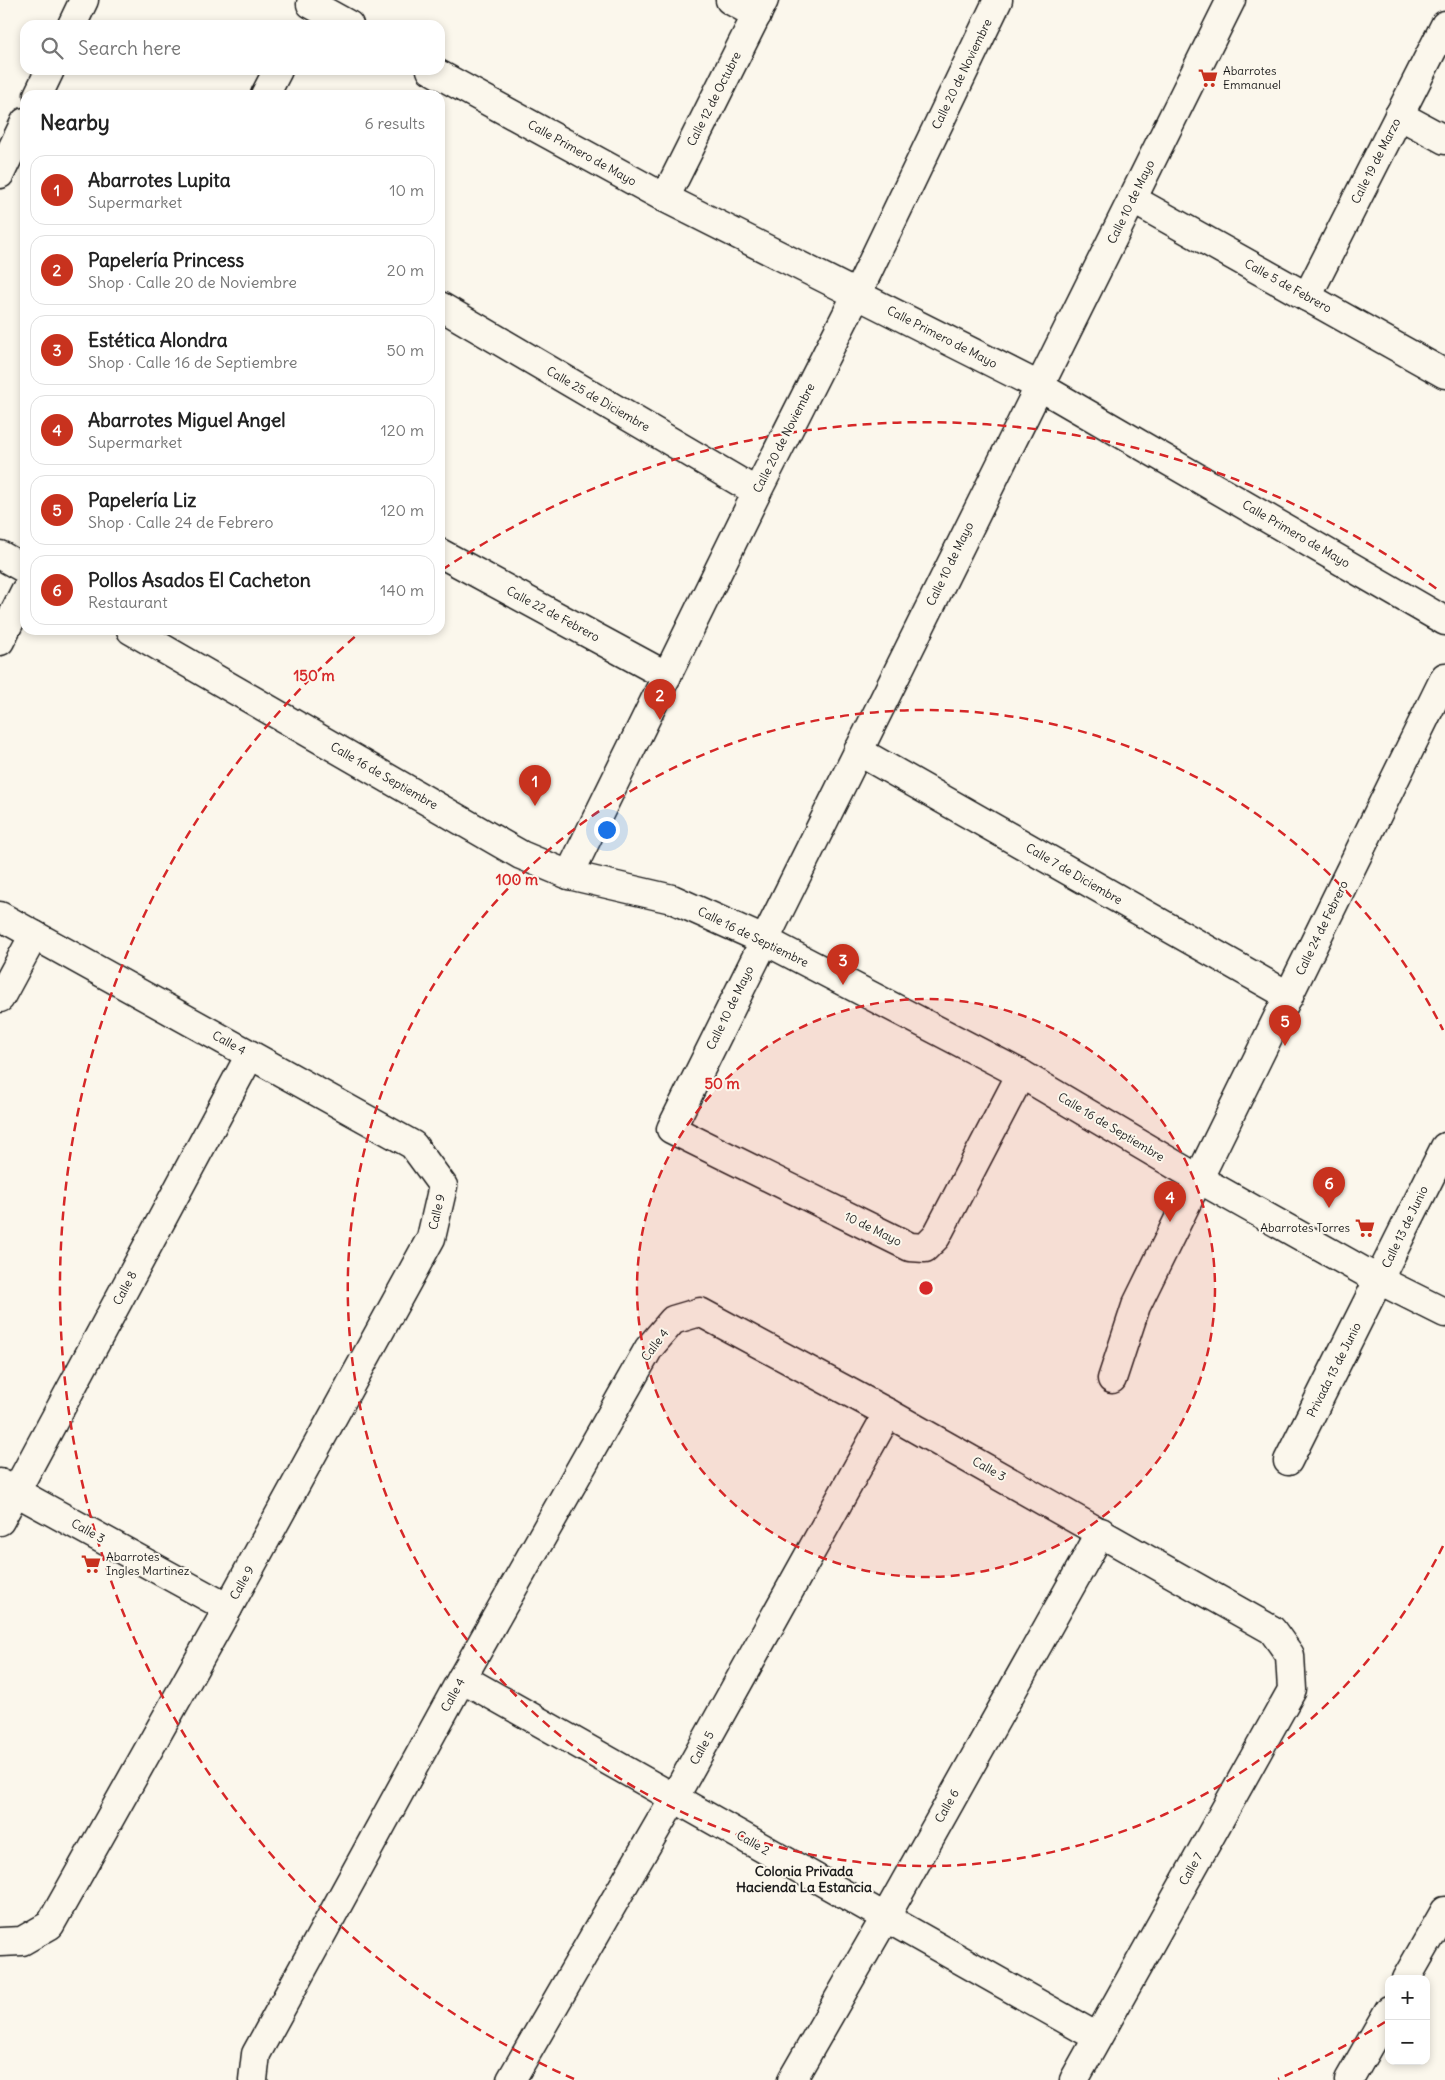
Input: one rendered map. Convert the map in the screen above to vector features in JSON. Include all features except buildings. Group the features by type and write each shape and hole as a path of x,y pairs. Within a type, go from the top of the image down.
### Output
{"street":[{"path":"74,20 84,0"},
{"path":"730,0 760,8"},
{"name":"Calle 20 de Noviembre","path":"569,875 757,492 857,294 998,0"},
{"name":"Calle 10 de Mayo","path":"671,1129 1231,0"},
{"name":"Calle 12 de Octubre","path":"664,198 760,8"},
{"path":"308,10 335,20"},
{"name":"Calle 19 de Marzo","path":"1307,297 1445,25"},
{"path":"40,90 48,75"},
{"path":"268,90 275,75"},
{"name":"Calle Primero de Mayo","path":"440,75 664,198 1039,386 1445,621"},
{"path":"1399,115 1445,140"},
{"path":"0,174 20,132"},
{"name":"Calle 5 de Febrero","path":"1132,199 1445,374"},
{"name":"Calle 25 de Diciembre","path":"445,309 757,492"},
{"path":"0,555 20,566"},
{"name":"Calle 22 de Febrero","path":"445,556 667,676"},
{"path":"0,641 20,601"},
{"name":"Calle 16 de Septiembre","path":"140,635 521,855 569,875 672,899 764,940 1021,1074 1198,1179 1379,1280 1445,1313"},
{"name":"Calle 24 de Febrero","path":"1112,1379 1136,1306 1445,677"},
{"name":"Calle 7 de Diciembre","path":"858,751 1289,996"},
{"name":"Calle 4","path":"0,916 413,1145 443,1186"},
{"path":"0,998 34,935"},
{"name":"Calle 8","path":"0,1521 8,1487 250,1055"},
{"name":"10 de Mayo","path":"671,1129 910,1247 924,1248 936,1237 1021,1074"},
{"name":"Calle 13 de Junio","path":"1379,1280 1445,1147"},
{"name":"Calle 9","path":"0,1942 22,1941 50,1925 228,1608 431,1238 443,1186"},
{"name":"Privada 13 de Junio","path":"1288,1461 1379,1280"},
{"name":"Calle 3","path":"673,1320 700,1312 888,1413 1272,1630 1290,1655"},
{"name":"Calle 4","path":"253,2080 256,2054 462,1678 649,1348 673,1320"},
{"name":"Calle 5","path":"511,2080 674,1798 888,1413"},
{"name":"Calle 3","path":"8,1487 228,1608"},
{"name":"Calle 6","path":"792,2080 1101,1532"},
{"name":"Calle 7","path":"1074,2080 1292,1690 1290,1655"},
{"name":"Calle 2","path":"462,1678 1097,2037"},
{"path":"1408,1975 1445,1911"},
{"path":"1349,2080 1385,2017"}],"place":[{"name":"Abarrotes Emmanuel","path":"1208,78"},
{"name":"Papelería Princess","path":"660,720"},
{"name":"Abarrotes Lupita","path":"535,806"},
{"name":"Estética Alondra","path":"843,985"},
{"name":"Papelería Liz","path":"1285,1046"},
{"name":"Pollos Asados El Cacheton","path":"1329,1208"},
{"name":"Abarrotes Miguel Angel","path":"1170,1222"},
{"name":"Abarrotes Torres","path":"1365,1228"},
{"name":"Abarrotes Ingles Martinez","path":"91,1564"}],"district":[{"name":"Colonia Privada Hacienda La Estancia","path":"804,1879"}]}
